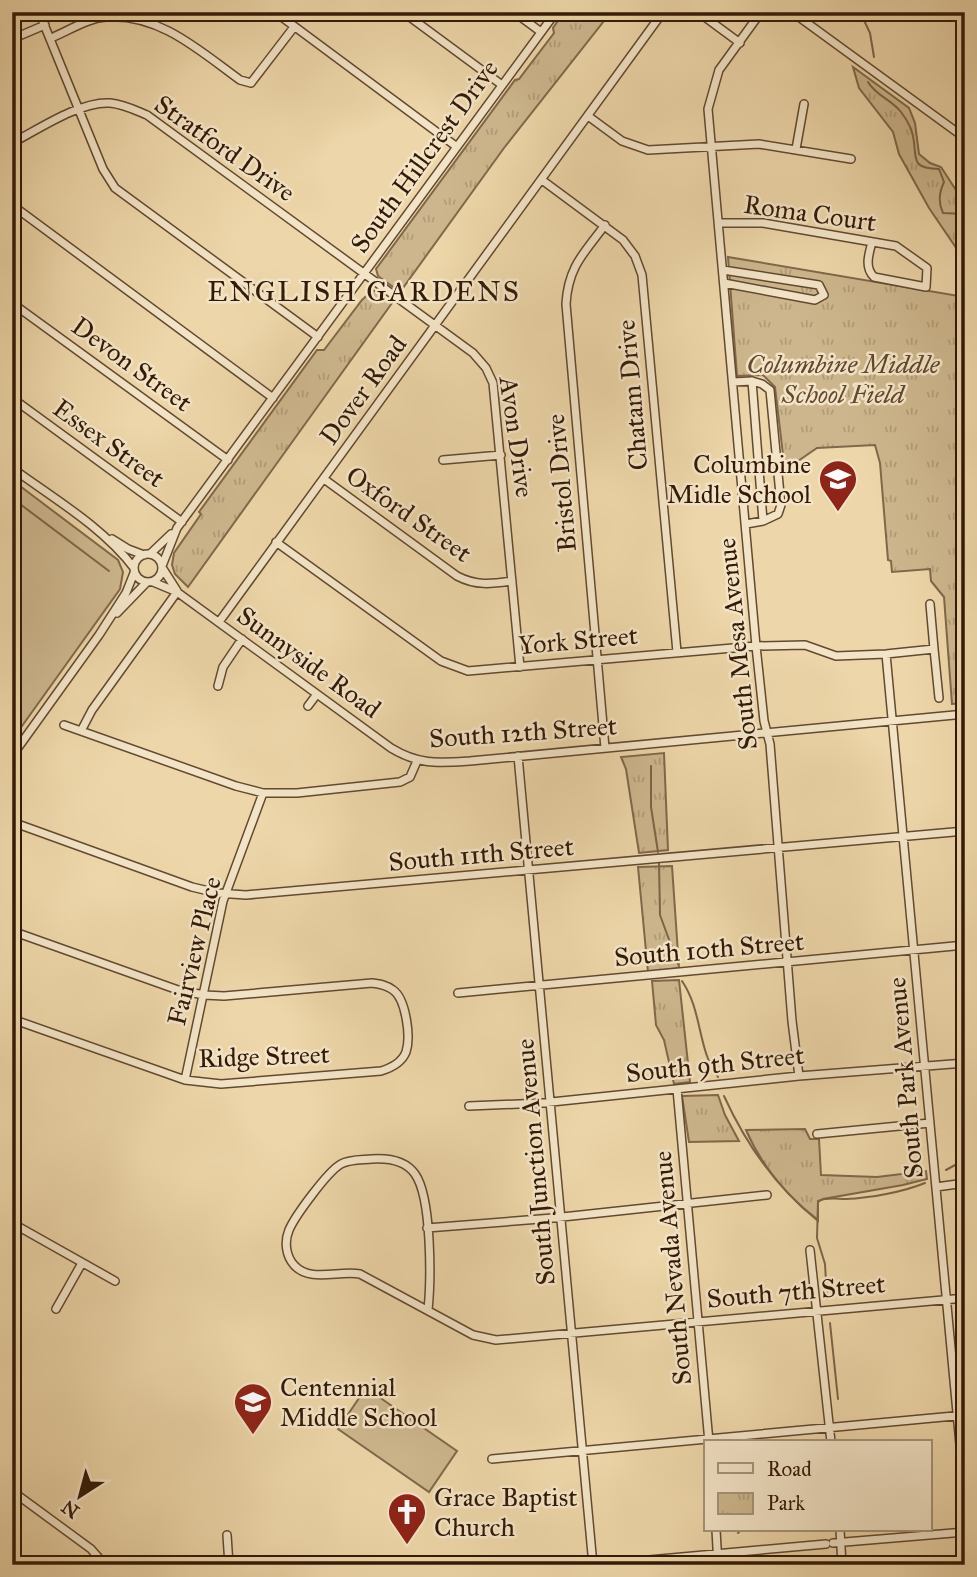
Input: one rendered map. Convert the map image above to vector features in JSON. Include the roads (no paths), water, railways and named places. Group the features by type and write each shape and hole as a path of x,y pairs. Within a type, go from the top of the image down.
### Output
{"street":[{"path":"39,12 103,169 116,188 318,337"},
{"path":"275,12 457,146"},
{"path":"403,12 502,85"},
{"path":"514,12 541,32"},
{"name":"South Hillcrest Drive","path":"179,525 556,12"},
{"name":"Dover Road","path":"219,622 663,12"},
{"path":"698,12 740,43"},
{"name":"South Mesa Avenue","path":"761,12 719,70 708,109 756,646 779,847 799,1076"},
{"path":"792,12 965,138"},
{"path":"51,38 104,17 126,18 171,31 240,80 251,83 294,26"},
{"path":"12,39 45,25"},
{"name":"Stratford Drive","path":"12,143 78,109 108,103 125,106 147,115 364,274"},
{"path":"796,149 804,104"},
{"path":"588,116 622,141 648,150 759,144 851,159"},
{"name":"Chatam Drive","path":"542,180 623,240 635,256 642,275 677,652"},
{"path":"12,205 273,398"},
{"name":"Roma Court","path":"719,223 763,223 896,246 927,268 926,287 874,277 869,273 867,264 872,242"},
{"name":"Bristol Drive","path":"605,748 566,304 567,284 575,265 606,225"},
{"path":"723,270 819,285 824,295 815,300 724,283"},
{"name":"Avon Drive","path":"364,274 473,353 486,368 493,383 520,667"},
{"name":"Devon Street","path":"12,303 228,460"},
{"path":"752,381 763,521"},
{"path":"733,382 752,381 770,390 781,505 778,514 763,521 746,524"},
{"name":"Essex Street","path":"12,398 179,525"},
{"path":"443,460 501,455"},
{"path":"12,468 96,530 124,555 138,579 149,582"},
{"name":"Oxford Street","path":"324,479 457,576 483,585 512,581"},
{"path":"12,756 126,593 137,559 147,554 179,525"},
{"path":"99,635 149,582 160,577 179,525"},
{"path":"96,530 128,549 158,558 162,566"},
{"name":"York Street","path":"276,542 441,661 468,671 756,646 805,645 836,656 934,649"},
{"name":"Sunnyside Road","path":"162,566 177,592"},
{"name":"Sunnyside Road","path":"149,582 177,592 391,748 417,761"},
{"path":"81,731 92,710 177,592"},
{"path":"930,604 939,698"},
{"path":"218,686 223,667 243,639"},
{"name":"South Park Avenue","path":"886,654 947,1299 961,1416 965,1498"},
{"path":"308,706 317,694"},
{"name":"South 12th Street","path":"64,725 236,786 263,793 297,793 401,782 410,777 417,761 440,763 965,714"},
{"name":"South Junction Avenue","path":"519,756 594,1565"},
{"name":"Fairview Place","path":"185,1080 226,894 263,793"},
{"name":"South 11th Street","path":"12,822 192,887 226,894 265,894 965,831"},
{"path":"12,931 178,990 204,995"},
{"name":"South 10th Street","path":"458,993 965,946"},
{"name":"Ridge Street","path":"12,1019 185,1080 220,1084 381,1071 398,1063 406,1052 407,1022 399,996 383,985 372,983 224,996 204,995"},
{"name":"South 9th Street","path":"469,1107 550,1102 799,1076 965,1063"},
{"name":"South Nevada Avenue","path":"677,1089 709,1440"},
{"path":"817,1135 930,1123"},
{"name":"South 7th Street","path":"427,1228 422,1188 415,1173 401,1163 386,1158 348,1161 329,1173 289,1230 286,1244 288,1257 295,1267 306,1273 318,1275 347,1271 360,1274 473,1335 496,1340 965,1298"},
{"path":"936,1187 965,1184"},
{"path":"428,1310 431,1285 427,1228 686,1205 767,1195"},
{"path":"12,1223 115,1281"},
{"path":"810,1250 831,1440"},
{"path":"56,1309 82,1263"},
{"path":"718,1440 961,1416"},
{"path":"492,1459 704,1441"},
{"path":"12,1491 95,1553 105,1565"},
{"path":"716,1532 718,1565"},
{"path":"838,1532 833,1543 842,1565"},
{"path":"594,1565 965,1532"},
{"path":"227,1535 229,1565"}],"waterway":[{"path":"860,12 870,33 874,57"},
{"path":"868,82 906,119 913,134 918,163 939,169 944,182 940,197 943,213 965,214"},
{"path":"12,498 109,571"},
{"path":"651,766 651,807 658,852"},
{"path":"659,863 660,915 678,964"},
{"path":"682,981 694,1005 706,1055 718,1077"},
{"path":"724,1096 742,1131 764,1164 789,1194 818,1220"},
{"path":"946,1170 957,1164 965,1154"},
{"path":"827,1299 825,1264 817,1238 818,1201 876,1196 925,1183"},
{"path":"830,1323 838,1399"}],"place":[{"name":"Columbine Midle School","path":"838,513"},
{"name":"Centennial Middle School","path":"253,1436"},
{"name":"Grace Baptist Church","path":"407,1546"}],"district":[{"name":"ENGLISH GARDENS","path":"364,291"}],"park label":[{"name":"Columbine Middle School Field","path":"843,379"}]}
